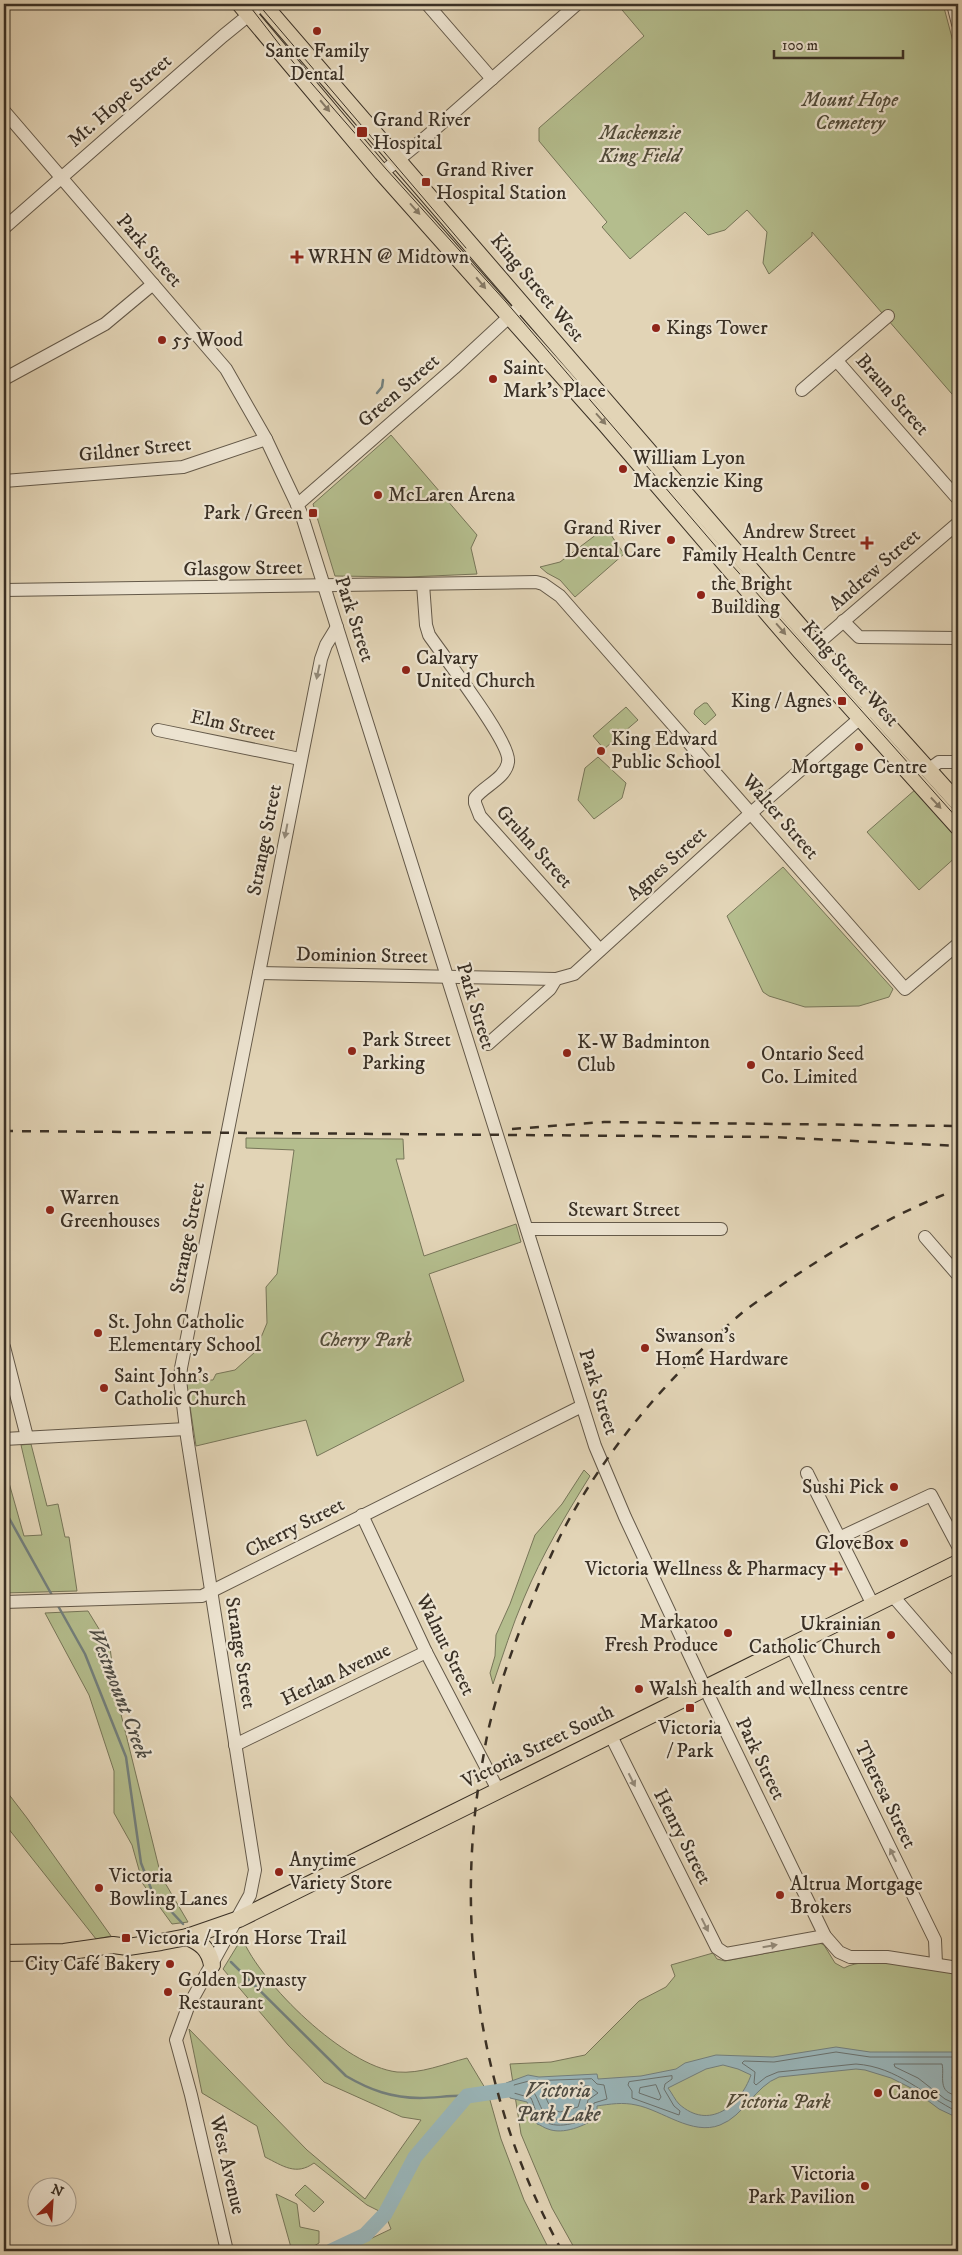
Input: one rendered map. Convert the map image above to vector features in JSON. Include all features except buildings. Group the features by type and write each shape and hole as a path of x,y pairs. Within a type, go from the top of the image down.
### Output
{"main road":[{"name":"King Street West","path":"263,4 399,159 816,645 866,713 958,827"},
{"name":"King Street West","path":"244,9 382,172 509,316 866,713 928,770 958,803"},
{"name":"Victoria Street South","path":"4,1953 64,1952 113,1945 128,1947 187,1937 239,1919 958,1564"},
{"path":"187,1937 204,1946 210,1955 212,1965"}],"street":[{"name":"Mt. Hope Street","path":"4,228 244,9 263,4"},
{"path":"428,4 492,79"},
{"path":"556,4 565,14"},
{"path":"382,172 577,4"},
{"path":"953,4 958,24"},
{"name":"Park Street","path":"4,111 226,369 266,439 298,505 582,1406 606,1475 705,1688 833,1947 846,1955 856,1958 888,1957 936,1964"},
{"path":"4,379 105,324 152,284"},
{"name":"Green Street","path":"298,505 454,368 523,304"},
{"path":"802,390 888,316"},
{"name":"Braun Street","path":"837,361 958,499"},
{"name":"Gildner Street","path":"4,481 183,467 266,439"},
{"name":"Andrew Street","path":"816,645 958,523"},
{"name":"Glasgow Street","path":"4,590 324,587 519,582 543,584"},
{"name":"Gruhn Street","path":"423,584 426,625 429,636 497,732 509,754 505,770 475,798 476,809 480,816 600,950"},
{"name":"Walter Street","path":"543,584 560,596 905,990 958,944"},
{"path":"843,621 859,637 958,638"},
{"name":"Strange Street","path":"239,1919 250,1895 255,1870 180,1380 300,759 321,660 326,645 337,628"},
{"name":"Agnes Street","path":"488,1044 550,989 556,979 574,974 866,713"},
{"name":"Elm Street","path":"158,730 300,759"},
{"path":"928,770 939,762 958,762"},
{"name":"Dominion Street","path":"259,973 556,979"},
{"name":"Stewart Street","path":"527,1229 721,1229"},
{"path":"925,1237 958,1275"},
{"path":"4,1347 26,1437"},
{"name":"Cherry Street","path":"4,1602 202,1596 582,1406"},
{"path":"4,1439 186,1429"},
{"path":"807,1473 873,1605"},
{"path":"839,1538 931,1496 958,1546"},
{"name":"Walnut Street","path":"362,1515 426,1652 498,1790"},
{"path":"892,1595 958,1671"},
{"name":"Theresa Street","path":"792,1645 935,1940 936,1964"},
{"name":"Herlan Avenue","path":"235,1745 426,1652"},
{"name":"Henry Street","path":"611,1736 716,1948 726,1954 826,1936"},
{"name":"West Avenue","path":"227,2251 190,2088 176,2040 188,2007 239,1919"},
{"path":"936,1964 958,1968"}],"green space":[{"name":"Mount Hope Cemetery","path":"617,4 943,4 958,60 958,401 812,232 812,236 769,274 763,263 767,232 747,210 725,230 708,235 685,212 630,259 602,227 607,222 539,141 539,128 644,36"},
{"path":"391,435 477,535 471,548 477,574 408,577 335,576 313,504"},
{"path":"597,534 611,535 624,554 575,597 560,580 540,567 560,562"},
{"path":"704,703 707,703 716,715 705,725 694,714 695,710"},
{"path":"626,707 638,720 604,749 593,736"},
{"path":"598,757 626,783 622,798 594,819 578,800 585,768"},
{"path":"916,789 958,835 958,855 919,890 867,832"},
{"path":"783,867 893,989 889,997 859,1006 805,1007 769,996 763,992 727,916"},
{"name":"Cherry Park","path":"246,1138 403,1139 404,1159 396,1159 424,1256 516,1224 521,1242 429,1274 464,1381 317,1456 306,1420 196,1446 186,1380 213,1380 216,1374 235,1370 255,1352 267,1323 266,1287 277,1274 294,1150 246,1148"},
{"path":"31,1444 47,1506 58,1504 65,1537 69,1537 77,1591 4,1593 4,1465 24,1536 42,1535 21,1445"},
{"path":"584,1470 590,1476 538,1566 516,1619 493,1684 490,1673 495,1656 496,1635 510,1604 535,1535 562,1504"},
{"path":"88,1611 110,1647 115,1690 161,1876 188,1922 172,1924 143,1884 132,1845 114,1813 114,1771 89,1695 45,1613"},
{"path":"4,1788 111,1936 96,1939 4,1823"},
{"path":"242,1938 252,1957 267,1978 286,1999 330,2039 354,2055 376,2066 397,2072 415,2072 467,2058 488,2093 501,2139 524,2200 550,2251 345,2251 391,2229 385,2214 367,2205 314,2163 301,2169 295,2169 265,2157 257,2126 202,2093 189,2029 307,2150 365,2199 421,2120 402,2117 324,2082 288,2045 223,1969"},
{"name":"Victoria Park","path":"820,1943 824,1945 835,1963 844,1968 868,1962 884,1962 958,1973 958,2251 576,2251 552,2208 521,2134 510,2064 551,2062 585,2055 639,2001 666,1987 675,1976 671,1965 713,1953 717,1959 725,1961"},
{"path":"305,2185 324,2202 314,2212 295,2195"},
{"path":"276,2194 297,2204 300,2227 319,2231 319,2243 306,2251 292,2251"}],"water":[{"name":"Victoria Park Lake","path":"836,2047 870,2052 958,2052 958,2068 954,2070 952,2078 958,2087 958,2118 939,2109 911,2088 891,2078 856,2069 779,2077 763,2087 728,2121 709,2128 688,2125 646,2108 621,2103 597,2106 597,2117 592,2120 574,2129 554,2131 537,2124 527,2102 510,2098 506,2083 528,2075 539,2077 597,2074 598,2079 641,2076 676,2069 685,2063 716,2055 773,2057","holes":["723,2065 751,2075 746,2086 731,2105 712,2115 690,2112 679,2104 668,2088 706,2069"]}],"waterway":[{"path":"377,393 382,387 383,380"},
{"name":"Westmount Creek","path":"4,1509 53,1597"},
{"name":"Westmount Creek","path":"57,1604 85,1654 126,1757 141,1863 152,1891 183,1924"},
{"name":"Westmount Creek","path":"231,1962 346,2076 373,2089 400,2097 467,2096"},
{"path":"331,2251 365,2235 385,2214 415,2157 467,2096 508,2090"}],"tram line":[{"path":"248,4 293,62 386,169 506,302 730,563 958,819"},
{"path":"258,4 466,248"}],"railway":[{"path":"512,1129 604,1122 958,1126"},
{"path":"4,1131 771,1137 958,1146"},
{"path":"562,2251 535,2198 513,2142 496,2085 483,2027 475,1968 471,1908 472,1848 478,1789 491,1719 514,1646 554,1548 588,1488 645,1410 689,1362 741,1313 804,1270 890,1220 958,1189"}],"place":[{"name":"Sante Family Dental","path":"317,31"},
{"name":"Grand River Hospital","path":"362,132"},
{"name":"Grand River Hospital Station","path":"426,182"},
{"name":"WRHN @ Midtown","path":"297,257"},
{"name":"Kings Tower","path":"656,328"},
{"name":"55 Wood","path":"162,340"},
{"name":"Saint Mark's Place","path":"493,379"},
{"name":"William Lyon Mackenzie King","path":"623,469"},
{"name":"McLaren Arena","path":"378,495"},
{"name":"Park / Green","path":"313,513"},
{"name":"Grand River Dental Care","path":"671,540"},
{"name":"Andrew Street Family Health Centre","path":"867,543"},
{"name":"the Bright Building","path":"701,595"},
{"name":"Calvary United Church","path":"406,670"},
{"name":"King / Agnes","path":"842,701"},
{"name":"Mortgage Centre","path":"859,747"},
{"name":"King Edward Public School","path":"601,751"},
{"name":"Park Street Parking","path":"352,1051"},
{"name":"K-W Badminton Club","path":"567,1053"},
{"name":"Ontario Seed Co. Limited","path":"751,1065"},
{"name":"Warren Greenhouses","path":"50,1210"},
{"name":"St. John Catholic Elementary School","path":"98,1333"},
{"name":"Swanson's Home Hardware","path":"645,1348"},
{"name":"Saint John's Catholic Church","path":"104,1388"},
{"name":"Sushi Pick","path":"894,1487"},
{"name":"GloveBox","path":"904,1543"},
{"name":"Victoria Wellness & Pharmacy","path":"836,1569"},
{"name":"Markatoo Fresh Produce","path":"728,1633"},
{"name":"Ukrainian Catholic Church","path":"891,1635"},
{"name":"Walsh health and wellness centre","path":"639,1689"},
{"name":"Victoria / Park","path":"690,1708"},
{"name":"Anytime Variety Store","path":"279,1872"},
{"name":"Victoria Bowling Lanes","path":"99,1888"},
{"name":"Altrua Mortgage Brokers","path":"780,1895"},
{"name":"Victoria / Iron Horse Trail","path":"126,1938"},
{"name":"City Café Bakery","path":"170,1964"},
{"name":"Golden Dynasty Restaurant","path":"168,1992"},
{"name":"Canoe","path":"878,2093"},
{"name":"Victoria Park Pavilion","path":"865,2186"}],"park label":[{"name":"Mackenzie King Field","path":"640,144"}]}
